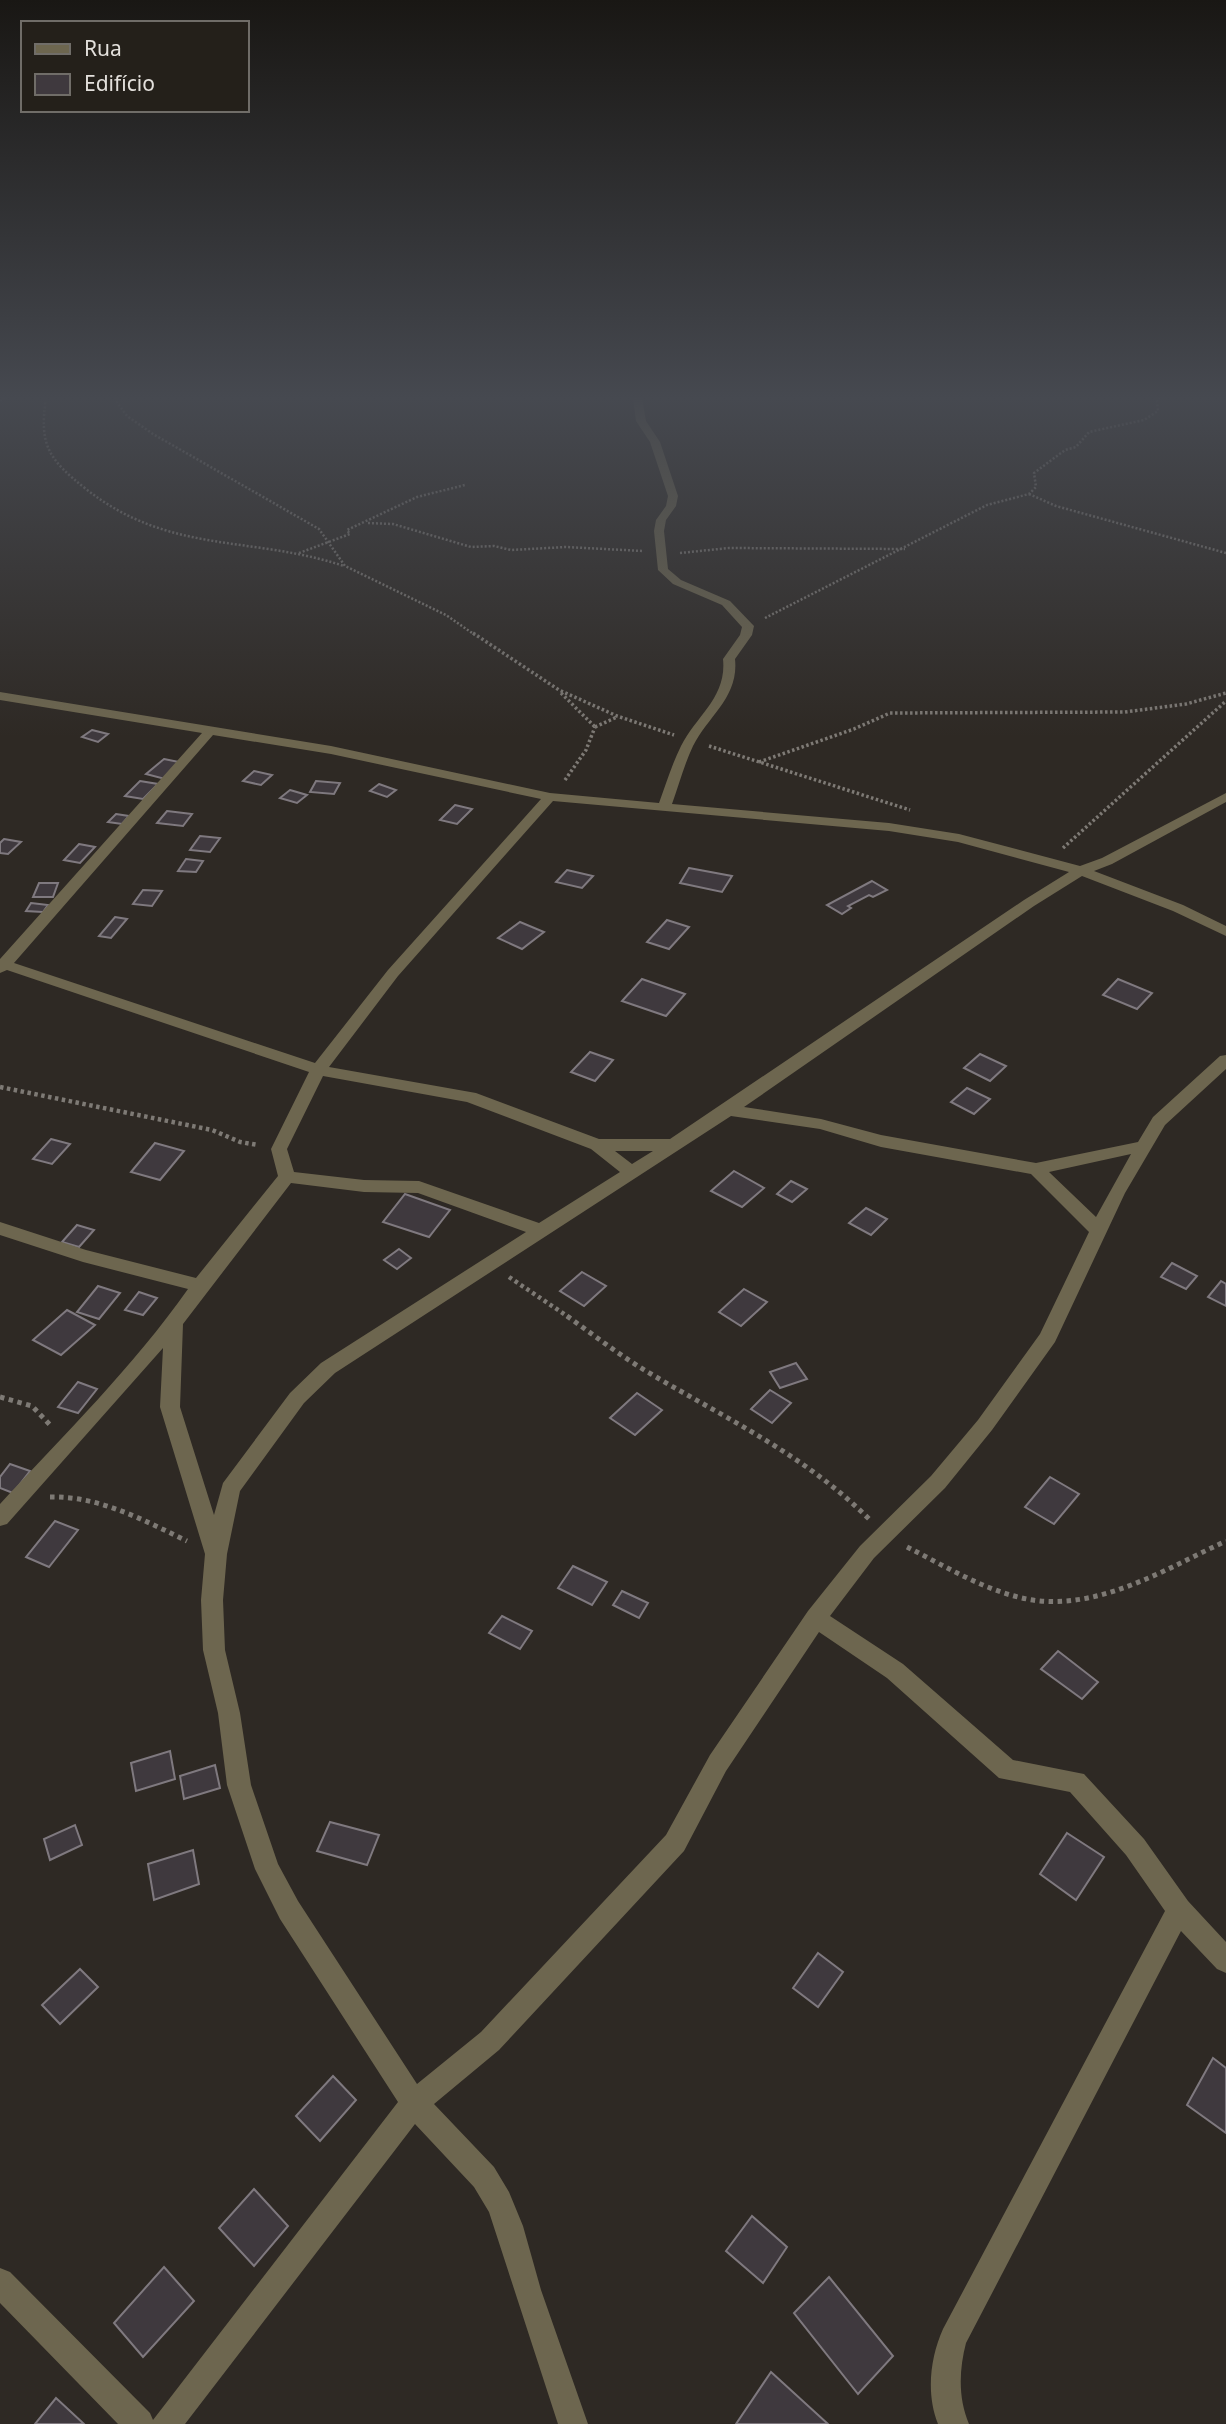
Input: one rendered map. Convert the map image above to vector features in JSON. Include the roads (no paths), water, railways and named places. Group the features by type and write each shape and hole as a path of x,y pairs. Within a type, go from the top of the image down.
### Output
{"street":[{"path":"665,806 691,740 723,699 732,672 730,659 746,635 748,626 726,603 677,582 663,570 659,531 661,520 667,511"},
{"path":"0,705 6,696 209,732 331,750 550,797 930,833 1050,861 1081,871 1178,908 1226,932"},
{"path":"209,732 1,965 318,1070 470,1097 597,1145 632,1173"},
{"path":"287,1177 279,1149 318,1070 393,974 550,797"},
{"path":"572,2424 499,2202 484,2177 414,2103 289,1910 267,1869 239,1785 229,1713 214,1650 212,1600 216,1554 230,1489 297,1398 328,1368 728,1110 1007,917 1081,871 1129,849 1226,797"},
{"path":"166,2424 414,2103 491,2041 675,1843 718,1762 816,1618 883,1535 938,1482 985,1425 1040,1348 1116,1194 1159,1121 1226,1060"},
{"path":"728,1110 821,1125 881,1141 1035,1168 1144,1146"},
{"path":"597,1145 673,1144"},
{"path":"1035,1168 1099,1231"},
{"path":"287,1177 364,1186 419,1187 543,1231"},
{"path":"0,1518 119,1388 174,1323 287,1177"},
{"path":"0,1228 83,1256 200,1286"},
{"path":"174,1323 170,1407 216,1554"},
{"path":"816,1618 895,1671 1007,1770 1076,1782 1135,1847 1179,1910 1226,1960"},
{"path":"954,2424 950,2416 945,2368 953,2339 1179,1910"},
{"path":"0,2282 139,2424"}]}
